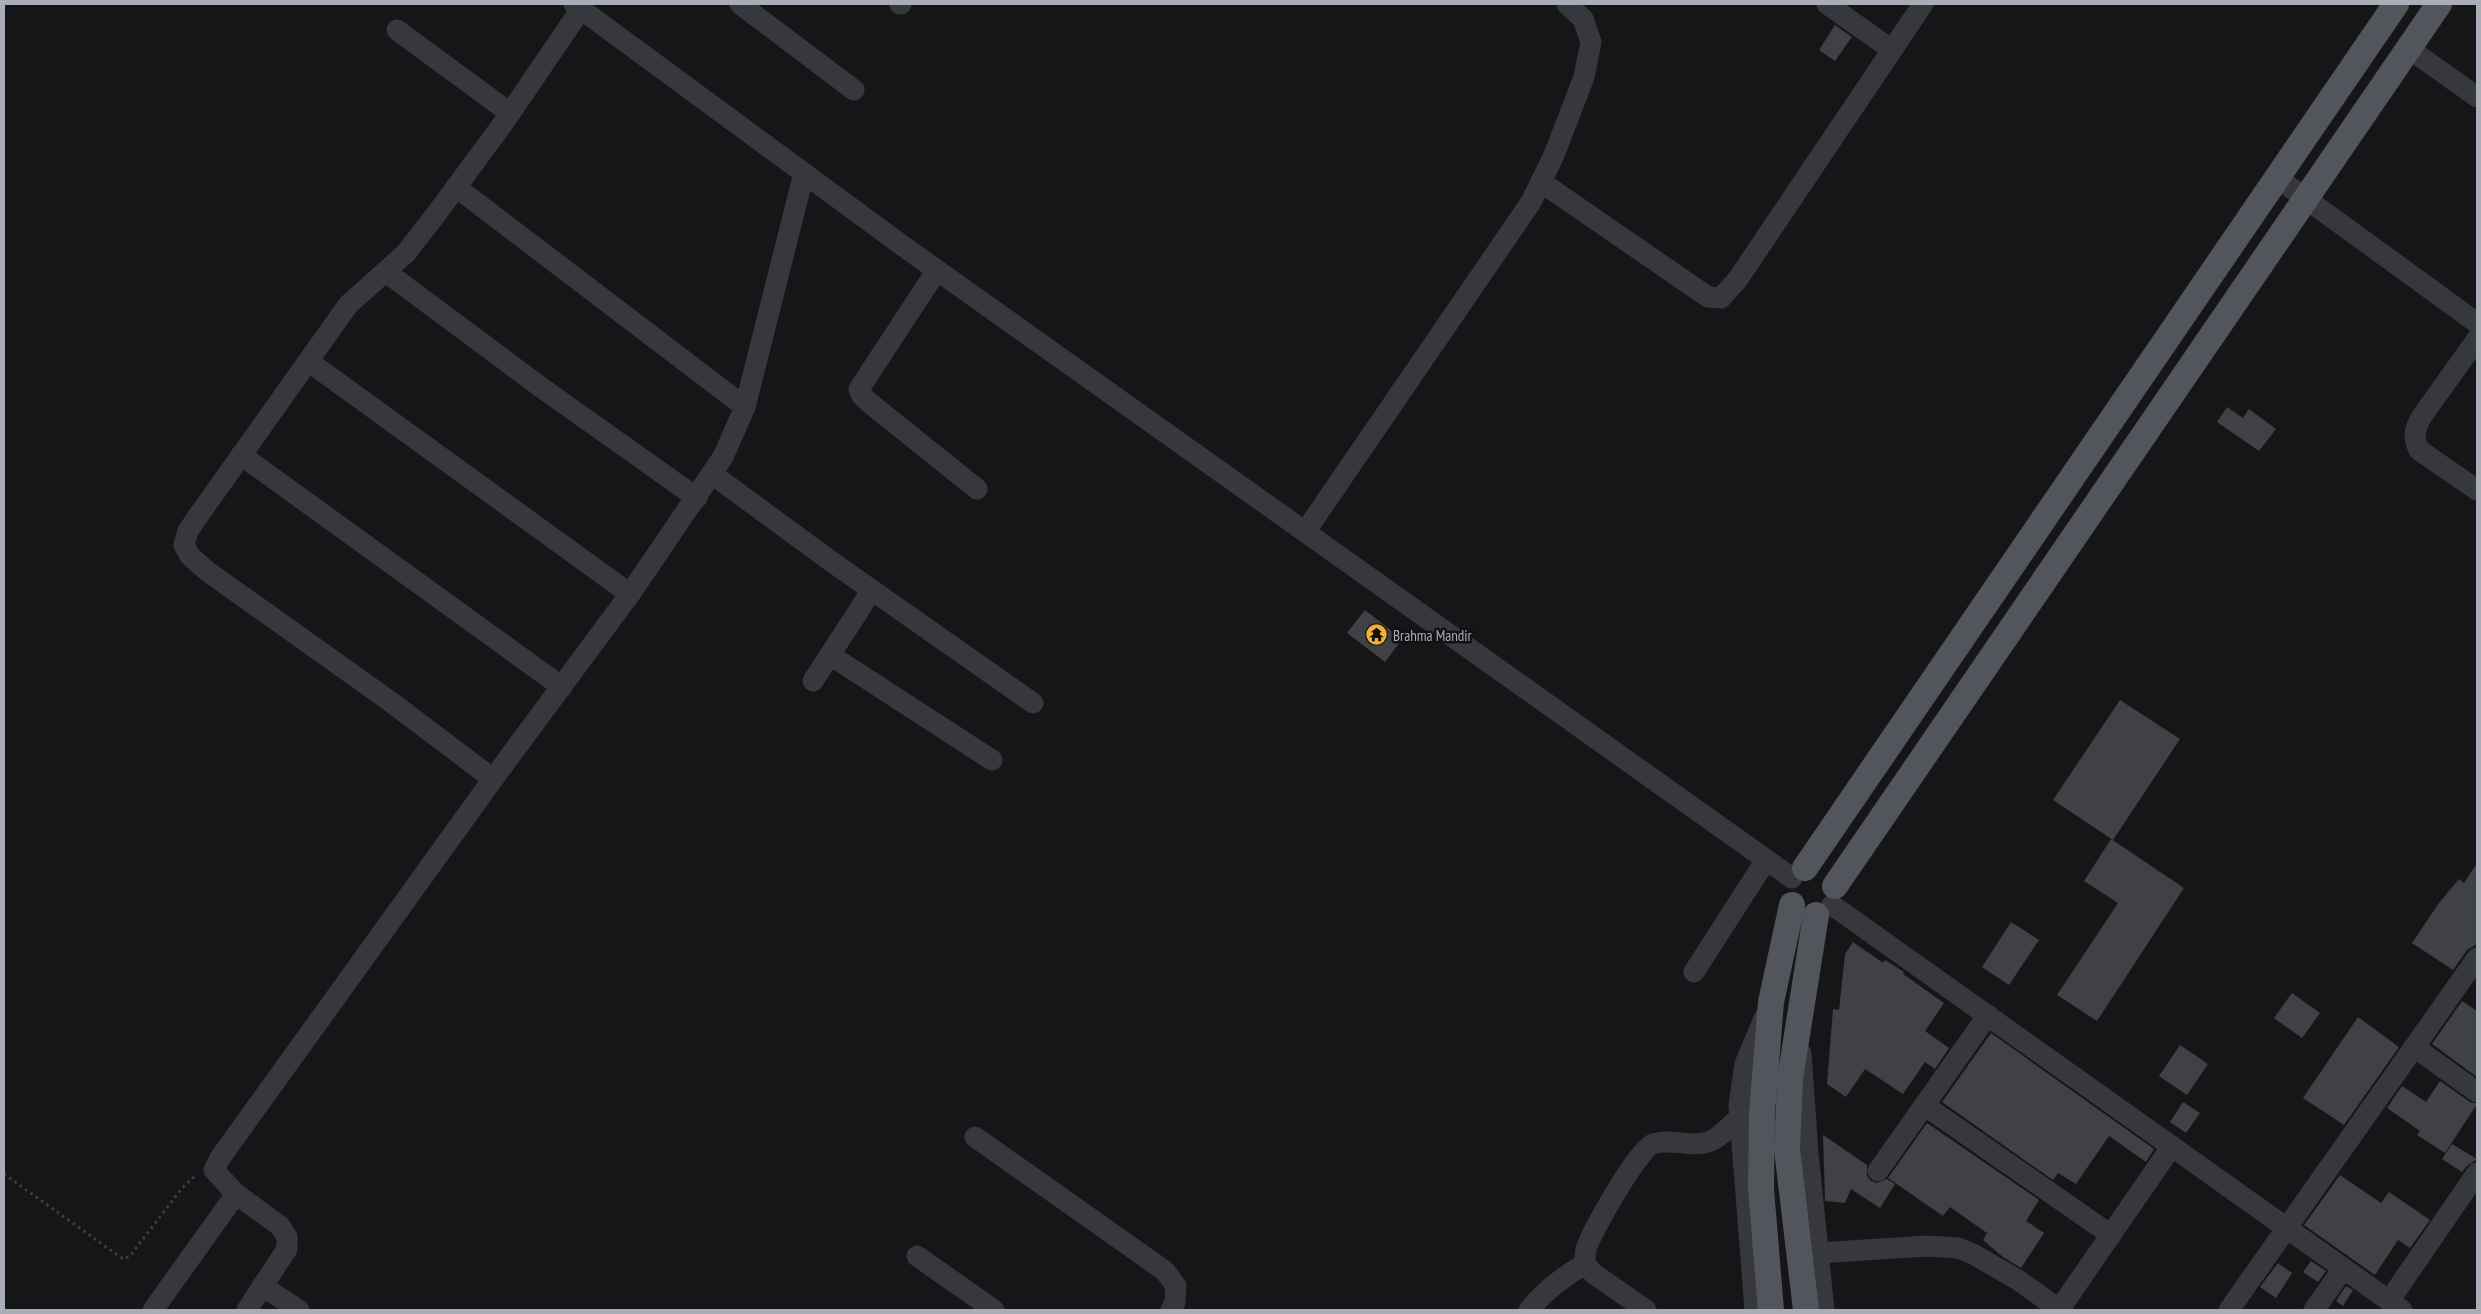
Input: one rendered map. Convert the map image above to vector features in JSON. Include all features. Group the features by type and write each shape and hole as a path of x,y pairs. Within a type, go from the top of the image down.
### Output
{"main road":[{"path":"2396,4 1799,873 1788,894 1792,905 1799,912 1828,902 2438,4"},
{"path":"1799,873 1817,868 1832,878 1790,1079 1787,1149 1806,1310"},
{"path":"1771,1310 1761,1189 1762,1113 1771,1002 1792,905"}],"street":[{"path":"740,4 854,90"},
{"path":"1305,532 1531,202 1541,182 1571,114 1584,77 1590,42 1582,19 1567,4"},
{"path":"1827,4 1892,50"},
{"path":"1541,182 1708,297 1721,298 1738,279 1923,4"},
{"path":"493,779 391,702 206,571 190,556 184,545 188,531 348,305 406,253 510,113 577,6 937,270 1766,860 1799,873"},
{"path":"397,30 510,113"},
{"path":"2408,48 2477,97"},
{"path":"246,1310 287,1250 287,1237 280,1226 236,1194 214,1170 220,1158 493,779 630,594 723,458 745,407 804,173"},
{"path":"2276,177 2477,323"},
{"path":"456,187 745,407"},
{"path":"937,270 859,389 862,396 871,404 977,489"},
{"path":"386,272 542,388 697,498"},
{"path":"2477,339 2422,416 2416,426 2414,440 2419,450 2477,490"},
{"path":"308,361 630,594"},
{"path":"241,455 562,687"},
{"path":"712,474 872,590 1033,703"},
{"path":"813,681 872,590"},
{"path":"830,655 992,760"},
{"path":"1694,972 1766,860"},
{"path":"1828,902 2287,1227 2395,1306 2477,1172"},
{"path":"2229,1310 2477,958"},
{"path":"1755,1310 1739,1104 1745,1064 1771,1002"},
{"path":"1878,1171 1988,1016"},
{"path":"1800,1026 1808,1153 1824,1310"},
{"path":"2414,1047 2477,1092"},
{"path":"1924,1105 2111,1235"},
{"path":"1646,1310 1594,1274 1585,1264 1586,1250 1599,1220 1639,1157 1650,1145 1662,1141 1701,1144 1715,1139 1739,1118"},
{"path":"975,1136 1165,1271 1176,1286 1175,1302 1171,1310"},
{"path":"1818,1253 1927,1246 1958,1248 1973,1254 2018,1280 2060,1310 2172,1146"},
{"path":"153,1310 236,1194"},
{"path":"918,1256 994,1310"},
{"path":"1528,1310 1541,1294 1558,1279 1585,1264"},
{"path":"2314,1310 2343,1268"},
{"path":"262,1286 299,1310"}],"path":[{"path":"4,1174 123,1259 130,1256 182,1188 196,1175 214,1170"}],"building":[{"path":"1835,25 1852,37 1835,61 1819,50"},
{"path":"2227,407 2243,418 2249,409 2276,429 2259,451 2217,422"},
{"path":"1365,610 1402,639 1385,662 1347,633"},
{"path":"2120,700 2180,739 2113,840 2053,800"},
{"path":"2111,839 2184,888 2097,1021 2057,995 2118,903 2084,881"},
{"path":"2477,863 2477,944 2467,950 2453,970 2412,943 2439,903 2459,879 2464,883"},
{"path":"2011,922 2039,940 2009,985 1982,967"},
{"path":"1853,942 1883,963 1885,960 1904,972 1903,974 1944,1003 1925,1031 1949,1048 1935,1069 1925,1062 1903,1094 1865,1069 1846,1097 1827,1084 1833,1009 1839,1010 1845,954"},
{"path":"2292,993 2320,1013 2302,1038 2274,1018"},
{"path":"2462,1001 2477,1011 2477,1077 2432,1044"},
{"path":"2358,1017 2399,1047 2344,1125 2303,1098"},
{"path":"1991,1033 2154,1149 2146,1162 2109,1136 2076,1184 2058,1173 2053,1180 1942,1102"},
{"path":"2180,1045 2208,1064 2187,1095 2159,1076"},
{"path":"2440,1081 2470,1102 2477,1104 2445,1153 2417,1135 2420,1131 2387,1108 2402,1086 2426,1102"},
{"path":"2183,1102 2200,1113 2186,1133 2170,1122"},
{"path":"1927,1123 2039,1200 2026,1221 2044,1233 2021,1268 2003,1257 1983,1240 1987,1233 1950,1207 1943,1216 1888,1178"},
{"path":"1823,1135 1867,1165 1867,1176 1871,1181 1877,1183 1887,1179 1895,1184 1880,1208 1851,1189 1845,1203 1825,1201"},
{"path":"2452,1144 2477,1159 2462,1172 2442,1159"},
{"path":"2340,1175 2381,1203 2389,1192 2430,1220 2410,1248 2398,1240 2375,1275 2304,1225"},
{"path":"2311,1261 2326,1271 2318,1282 2303,1272"},
{"path":"2278,1263 2292,1273 2276,1298 2260,1287"},
{"path":"2346,1286 2353,1290 2343,1306 2336,1301"}],"place":[{"name":"Brahma Mandir","path":"1377,635"}]}
